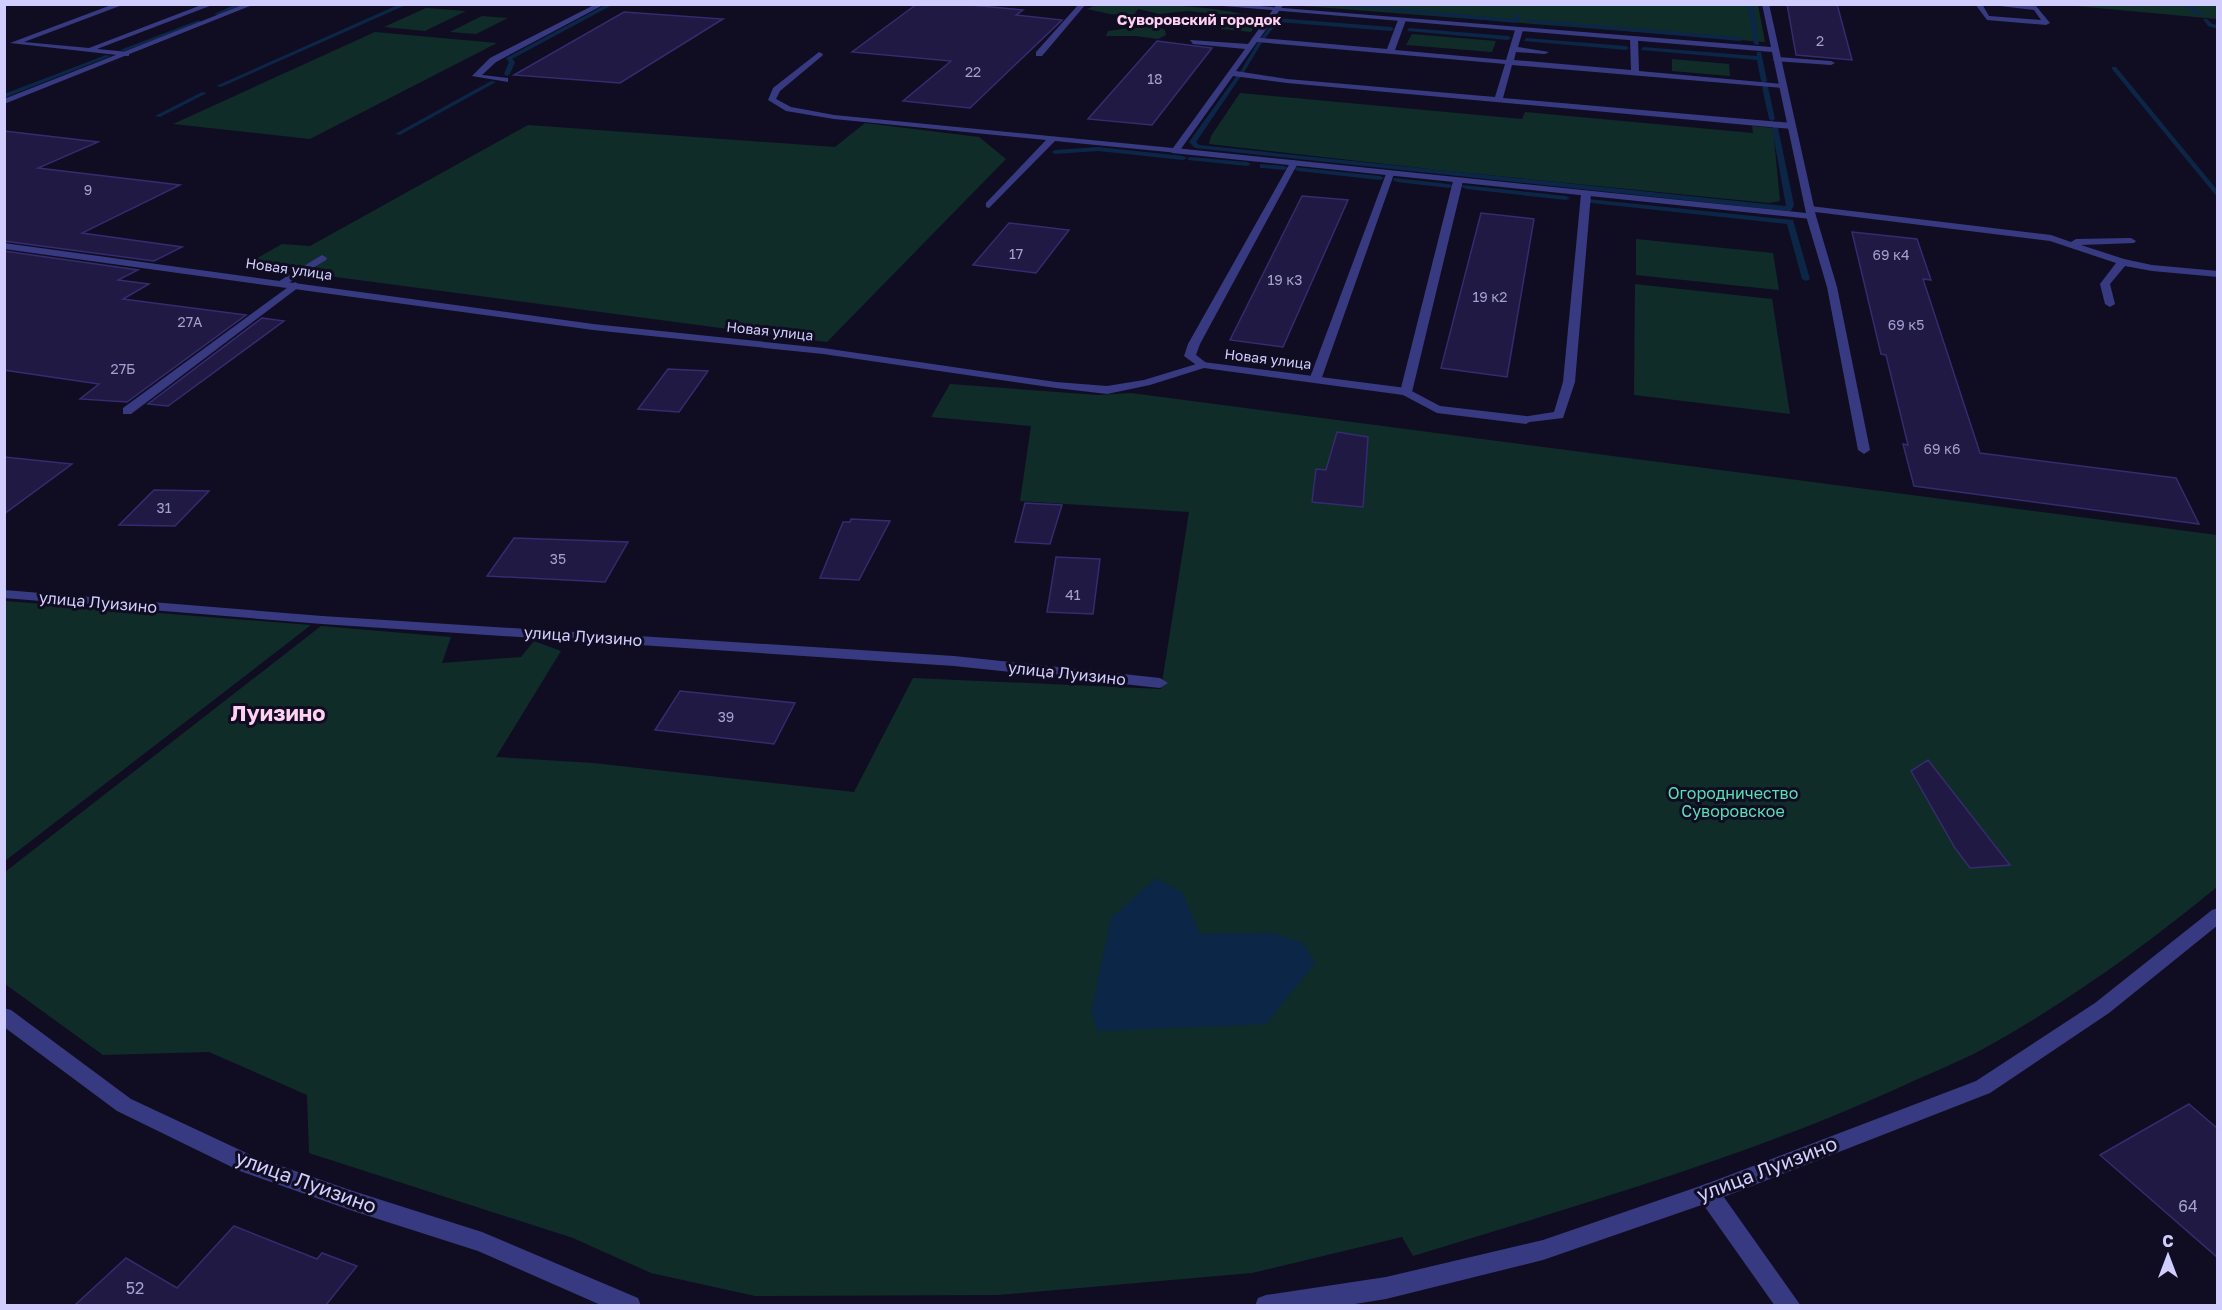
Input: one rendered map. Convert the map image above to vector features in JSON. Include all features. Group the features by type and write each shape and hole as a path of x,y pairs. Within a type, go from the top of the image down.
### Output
{"street":[{"path":"14,43 122,4"},
{"path":"89,50 212,4"},
{"path":"4,102 252,4"},
{"path":"505,80 476,76 493,60 602,4"},
{"path":"1039,54 1083,4"},
{"path":"1202,4 1279,8 1634,39 1776,54 1831,63"},
{"path":"1765,4 1810,213 1832,287 1864,450"},
{"path":"1978,4 1987,18 2046,23 2036,8 1986,4"},
{"path":"1175,151 1279,8"},
{"path":"2040,14 2049,14"},
{"path":"182,15 217,18"},
{"path":"1390,52 1400,36 1402,20"},
{"path":"1498,100 1519,30"},
{"path":"1634,39 1635,72"},
{"path":"1193,42 1390,52 1728,78 1783,86"},
{"path":"4,44 14,43 126,54"},
{"path":"1513,49 1545,51"},
{"path":"819,54 776,90 772,100 789,108 834,117 1587,194 1810,213 2051,238 2070,242 2122,262 2152,268 2217,274"},
{"path":"1232,73 1498,100 1792,126"},
{"path":"989,205 1053,138"},
{"path":"1203,365 1190,356 1194,344 1294,163"},
{"path":"1315,380 1390,174"},
{"path":"1406,392 1458,181"},
{"name":"Новая улица","path":"4,246 593,327 823,351 1107,390 1146,383 1203,365 1406,392 1437,409 1526,420 1559,415 1569,382 1587,194"},
{"path":"2070,242 2131,241"},
{"path":"281,284 322,258"},
{"path":"2110,304 2104,284 2122,262"},
{"path":"127,411 296,285"},
{"name":"улица Луизино","path":"4,594 322,620 954,661 1160,683"},
{"name":"улица Луизино","path":"1266,1305 1386,1288 1543,1250 1708,1193 1983,1087 2102,1008 2217,915"},
{"name":"улица Луизино","path":"4,1016 124,1105 248,1164 353,1201 482,1242 630,1305"},
{"path":"1708,1193 1765,1274 1790,1305"}],"green space":[{"path":"1098,4 1200,7 1260,18 1251,32 1221,29 1221,24 1238,19 1237,16 1187,11 1160,14 1138,9 1133,16 1087,9"},
{"path":"1292,5 1758,5 1765,42"},
{"path":"2065,5 2217,5 2217,19"},
{"path":"426,8 466,11 425,31 384,27"},
{"path":"482,16 508,18 476,34 450,32"},
{"path":"1151,25 1165,30 1166,35 1158,39 1106,36 1108,31"},
{"path":"375,32 497,43 310,139 173,124"},
{"path":"1412,34 1496,41 1492,52 1406,45"},
{"path":"1672,59 1729,64 1730,76 1672,71"},
{"path":"1240,93 1522,119 1525,112 1753,133 1752,126 1773,128 1780,201 1769,203 1447,171 1209,144 1211,136"},
{"path":"865,123 979,137 1006,159 827,342 245,265 282,244 310,246 528,125 835,147"},
{"path":"1636,239 1773,253 1779,290 1636,275"},
{"path":"1635,284 1772,299 1790,414 1634,395"},
{"name":"Огородничество Суворовское","path":"950,384 1098,395 1131,393 2217,535 2217,887 2104,973 2044,1013 1983,1049 1951,1065 1778,1138 1658,1180 1413,1256 1402,1237 1252,1273 998,1295 755,1296 651,1273 573,1238 309,1153 307,1095 209,1052 103,1055 5,984 5,872 321,626 451,637 442,663 521,657 534,641 561,651 496,757 593,763 854,792 913,678 1161,689 1189,512 1020,501 1031,426 931,417"},
{"path":"5,601 311,625 5,861"}],"water":[{"path":"1156,878 1183,893 1200,934 1274,933 1303,943 1315,963 1266,1024 1097,1031 1091,1010 1111,918"}],"building":[{"path":"917,4 960,4 1023,10 1016,15 1062,20 970,108 903,101 951,61 852,52"},
{"path":"1787,4 1837,4 1852,60 1796,55"},
{"path":"624,12 723,19 620,83 514,75"},
{"path":"1157,41 1212,48 1152,125 1088,119"},
{"path":"4,131 98,142 38,168 180,185 82,233 182,247 154,261 4,241"},
{"path":"1302,196 1348,200 1283,347 1230,340"},
{"path":"1481,213 1534,219 1507,377 1441,368"},
{"path":"1009,223 1069,230 1036,273 973,265"},
{"path":"1852,232 1917,239 1931,280 1923,279 1980,453 2176,478 2199,524 1914,486 1903,444 1908,445 1886,355 1881,354"},
{"path":"4,251 138,270 118,280 149,284 123,299 246,315 127,402 80,399 99,384 4,370"},
{"path":"262,318 284,321 168,406 148,404"},
{"path":"668,369 708,371 679,412 638,409"},
{"path":"1337,432 1368,437 1363,507 1312,502 1316,469 1326,470"},
{"path":"4,457 72,464 4,514"},
{"path":"154,490 209,491 175,526 119,525"},
{"path":"1025,503 1062,505 1050,544 1015,542"},
{"path":"851,519 890,521 859,580 820,578 843,522 850,522"},
{"path":"514,538 628,542 605,582 487,576"},
{"path":"1056,557 1100,559 1093,614 1047,612"},
{"path":"680,691 795,703 774,744 655,730"},
{"path":"1928,760 2010,865 1970,868 1955,848 1911,771"},
{"path":"2189,1104 2217,1128 2217,1257 2100,1155"},
{"path":"234,1226 317,1259 322,1253 357,1266 326,1305 75,1305 126,1258 177,1288"}],"waterway":[{"path":"217,14 242,4"},
{"path":"219,86 406,4"},
{"path":"507,74 512,62 508,59 612,4"},
{"path":"1327,4 1516,21 1518,15"},
{"path":"1750,4 1757,44"},
{"path":"2186,4 2200,15"},
{"path":"1263,39 1276,20 1391,29"},
{"path":"2205,20 2210,25 2218,27"},
{"path":"1527,21 1740,39"},
{"path":"123,50 199,22"},
{"path":"1409,30 1508,38"},
{"path":"1526,40 1626,48"},
{"path":"1242,71 1261,42"},
{"path":"1643,49 1760,58"},
{"path":"1759,53 1760,58"},
{"path":"4,96 108,56"},
{"path":"1760,58 1764,81"},
{"path":"2114,68 2218,196"},
{"path":"1238,76 1192,142 1197,147 1788,209 1790,205 1775,128"},
{"path":"398,134 493,82"},
{"path":"1765,87 1772,119"},
{"path":"158,116 204,93"},
{"path":"1055,152 1098,149 1183,158"},
{"path":"1190,159 1247,164"},
{"path":"1263,166 1284,168"},
{"path":"1298,169 1380,178"},
{"path":"1397,180 1449,186"},
{"path":"1466,187 1566,198"},
{"path":"1591,201 1790,222 1806,279"}],"district":[{"name":"Суворовский городок","path":"1199,20"},
{"name":"Луизино","path":"278,713"}]}
